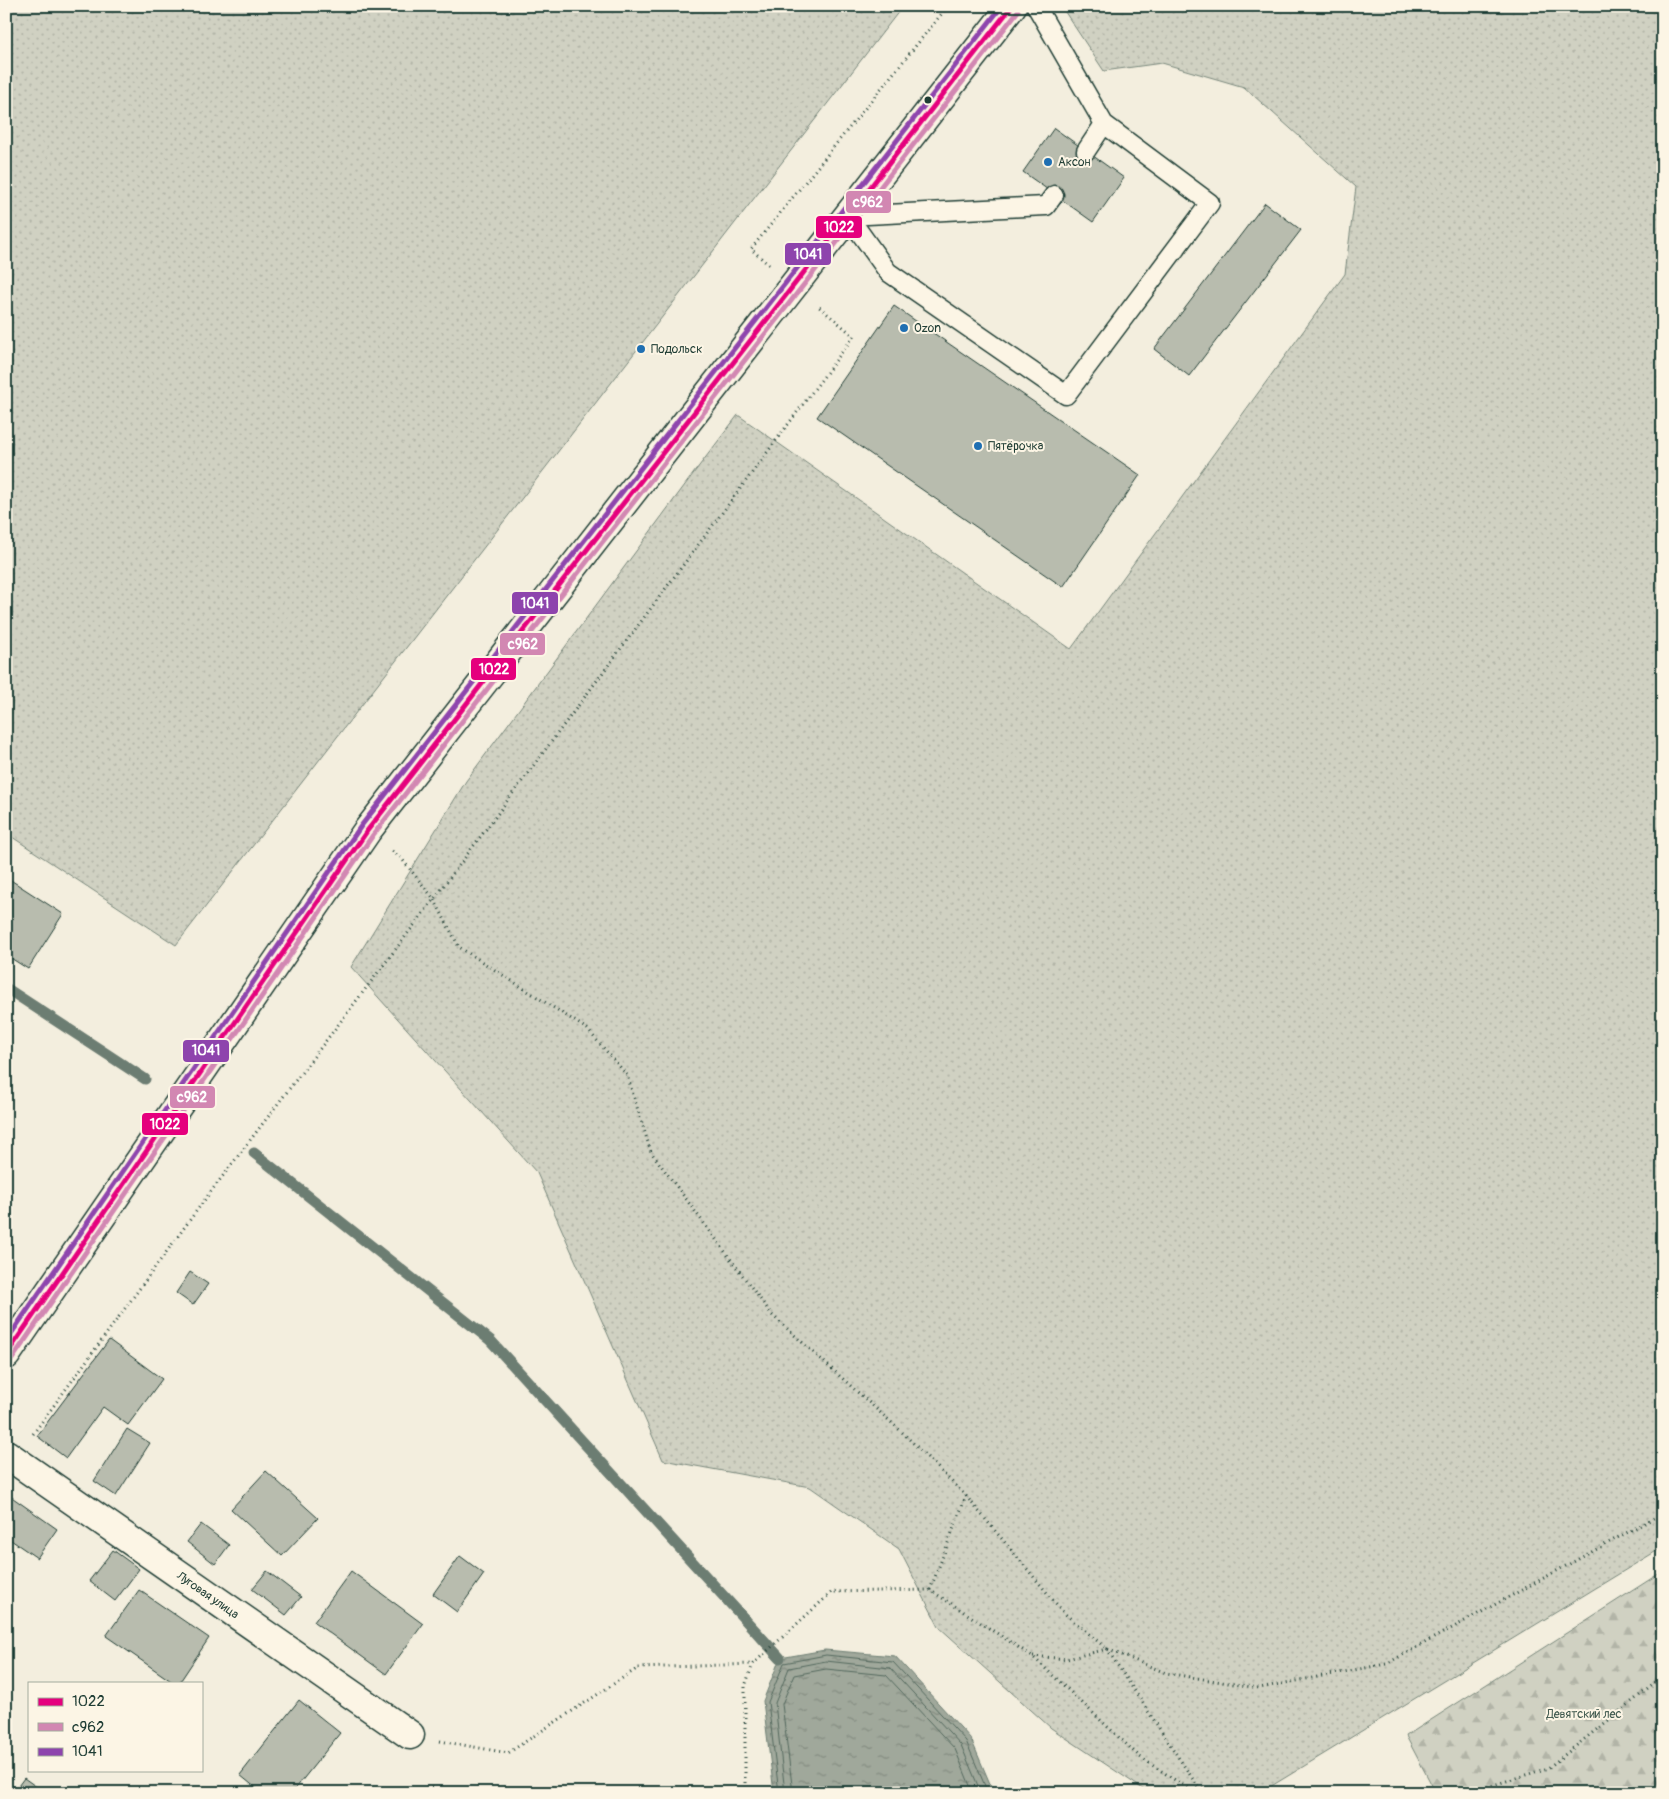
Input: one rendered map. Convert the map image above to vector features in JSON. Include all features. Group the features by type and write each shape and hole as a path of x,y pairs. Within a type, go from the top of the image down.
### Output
{"street":[{"path":"6,1356 367,831 1012,6"},
{"name":"Луговая улица","path":"10,1457 410,1735"}],"lane":[{"path":"848,216 888,272 1066,395 1210,203 1104,124 1036,6"},
{"path":"1086,151 1104,124"},
{"path":"848,216 1046,206 1054,195"}],"path":[{"path":"10,1457 434,899 854,336 751,249 948,6"},
{"path":"367,831 402,858 434,899 459,946 587,1029 627,1075 651,1152 772,1315 903,1433 966,1496 1064,1613 1107,1649 1198,1787 1243,1793"},
{"path":"930,1590 966,1496"},
{"path":"1032,1656 1067,1659 1107,1649 1166,1673 1259,1688 1386,1664 1663,1512"},
{"path":"745,1793 745,1686 753,1664 832,1592 930,1590 1032,1656 1140,1757 1195,1793"},
{"path":"410,1735 508,1753 638,1668 753,1664"},
{"path":"1468,1793 1548,1768 1663,1677"}],"green space":[{"path":"6,6 903,6 176,945 6,833"},
{"path":"1061,6 1663,6 1663,1547 1260,1793 1149,1793 1051,1728 939,1627 899,1549 810,1487 663,1460 537,1173 351,967 466,781 738,415 1071,649 1345,274 1356,187 1244,87 1162,63 1104,71"},
{"name":"Девятский лес","path":"1663,1571 1663,1793 1436,1793 1406,1736"}],"water":[{"path":"825,1650 895,1656 971,1739 994,1793 774,1793 763,1701 780,1658"}],"building":[{"path":"1054,128 1124,178 1093,222 1023,172"},
{"path":"1265,203 1301,230 1189,376 1154,349"},
{"name":"Пятёрочка","path":"894,306 1140,475 1063,587 817,417"},
{"path":"6,877 63,914 28,969 6,955"},
{"path":"190,1272 208,1284 193,1305 176,1293"},
{"path":"109,1340 162,1379 128,1425 103,1407 66,1458 37,1436"},
{"path":"127,1429 150,1443 116,1496 94,1481"},
{"path":"266,1471 318,1518 282,1556 231,1509"},
{"path":"6,1493 57,1529 37,1558 8,1538 6,1540"},
{"path":"201,1524 229,1545 215,1564 187,1542"},
{"path":"113,1550 139,1569 115,1601 89,1581"},
{"path":"460,1556 484,1574 457,1612 433,1594"},
{"path":"267,1571 301,1597 286,1615 252,1589"},
{"path":"351,1571 423,1624 386,1674 314,1622"},
{"path":"139,1590 209,1638 180,1682 173,1682 106,1636"},
{"path":"299,1700 340,1733 292,1793 262,1793 240,1775"},
{"path":"24,1778 45,1793 13,1793"}],"waterway":[{"path":"6,988 145,1079"},
{"path":"254,1153 490,1340 780,1658"}],"transit line":[{"name":"1041","path":"6,1341 361,826 1002,6"},
{"name":"1022","path":"6,1355 367,831 1012,6"},
{"name":"с962","path":"12,1359 373,835 1018,11"}],"place":[{"name":"Аксон","path":"1048,162"},
{"name":"Ozon","path":"904,328"},
{"name":"Подольск","path":"641,349"},
{"name":"Пятёрочка","path":"978,446"}]}
